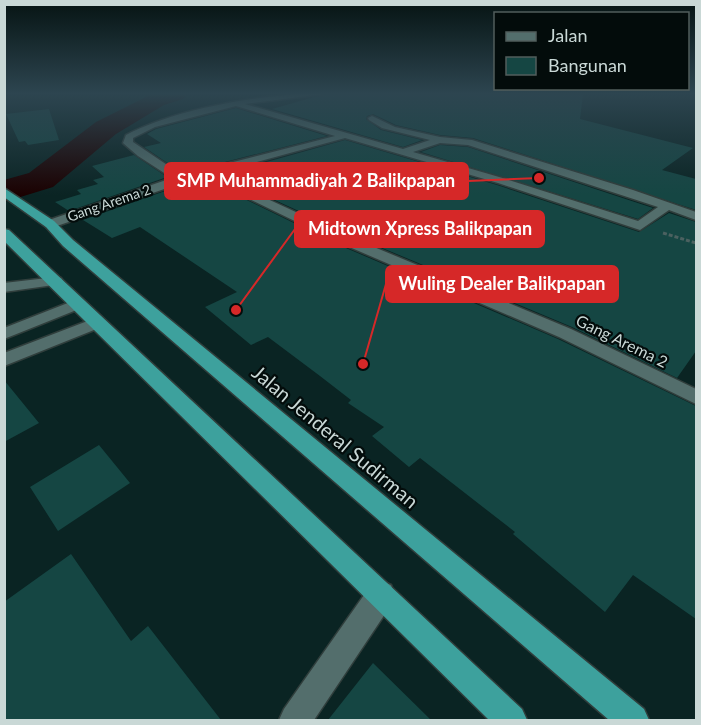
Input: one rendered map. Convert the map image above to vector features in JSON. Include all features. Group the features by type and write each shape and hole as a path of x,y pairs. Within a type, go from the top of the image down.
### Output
{"highway":[{"name":"Jalan Jenderal Sudirman","path":"4,191 50,224 77,250 633,720"},
{"path":"4,233 511,720"}],"street":[{"path":"147,128 129,137 128,143 141,154 180,178"},
{"path":"318,128 524,188 640,226 668,205"},
{"path":"393,128 440,140 469,142 696,216"},
{"name":"Gang Arema 2","path":"50,224 180,178 346,136"},
{"path":"404,152 440,140"},
{"name":"Gang Arema 2","path":"203,173 345,240 565,333 696,397"},
{"path":"4,288 56,281"},
{"path":"4,334 78,304"},
{"path":"4,360 98,322"},
{"path":"295,720 381,595"}],"path":[{"path":"640,226 696,243"}],"building":[{"path":"12,128 55,128 59,140 28,145 25,141 19,142"},
{"path":"300,128 327,136 182,173 144,147 161,143 147,134 156,129"},
{"path":"337,128 378,128 422,140 403,147"},
{"path":"408,128 614,128 693,148 662,170 696,179 696,210 473,138 440,135"},
{"path":"345,140 497,185 639,232 669,213 696,222 696,351 677,378 572,327 351,235 220,175"},
{"path":"440,145 468,147 653,208 638,219 421,152"},
{"path":"134,155 167,177 69,211 55,202 81,194 77,190 98,184 93,180 104,177 92,166"},
{"path":"202,178 339,245 558,339 696,406 696,619 633,575 605,612 513,534 515,532 420,458 409,467 372,436 384,427 348,403 351,400 320,376 268,337 251,345 205,307 237,292 140,227 112,238 83,220"},
{"path":"4,380 39,423 4,442"},
{"path":"99,445 130,483 58,531 30,487"},
{"path":"71,554 131,641 148,626 221,720 4,720 4,602"},
{"path":"373,663 431,720 328,720"}],"waterway":[{"path":"4,191 41,180 106,128"}],"place":[{"name":"SMP Muhammadiyah 2 Balikpapan","path":"539,178"},
{"name":"Midtown Xpress Balikpapan","path":"236,310"},
{"name":"Wuling Dealer Balikpapan","path":"363,364"}]}
